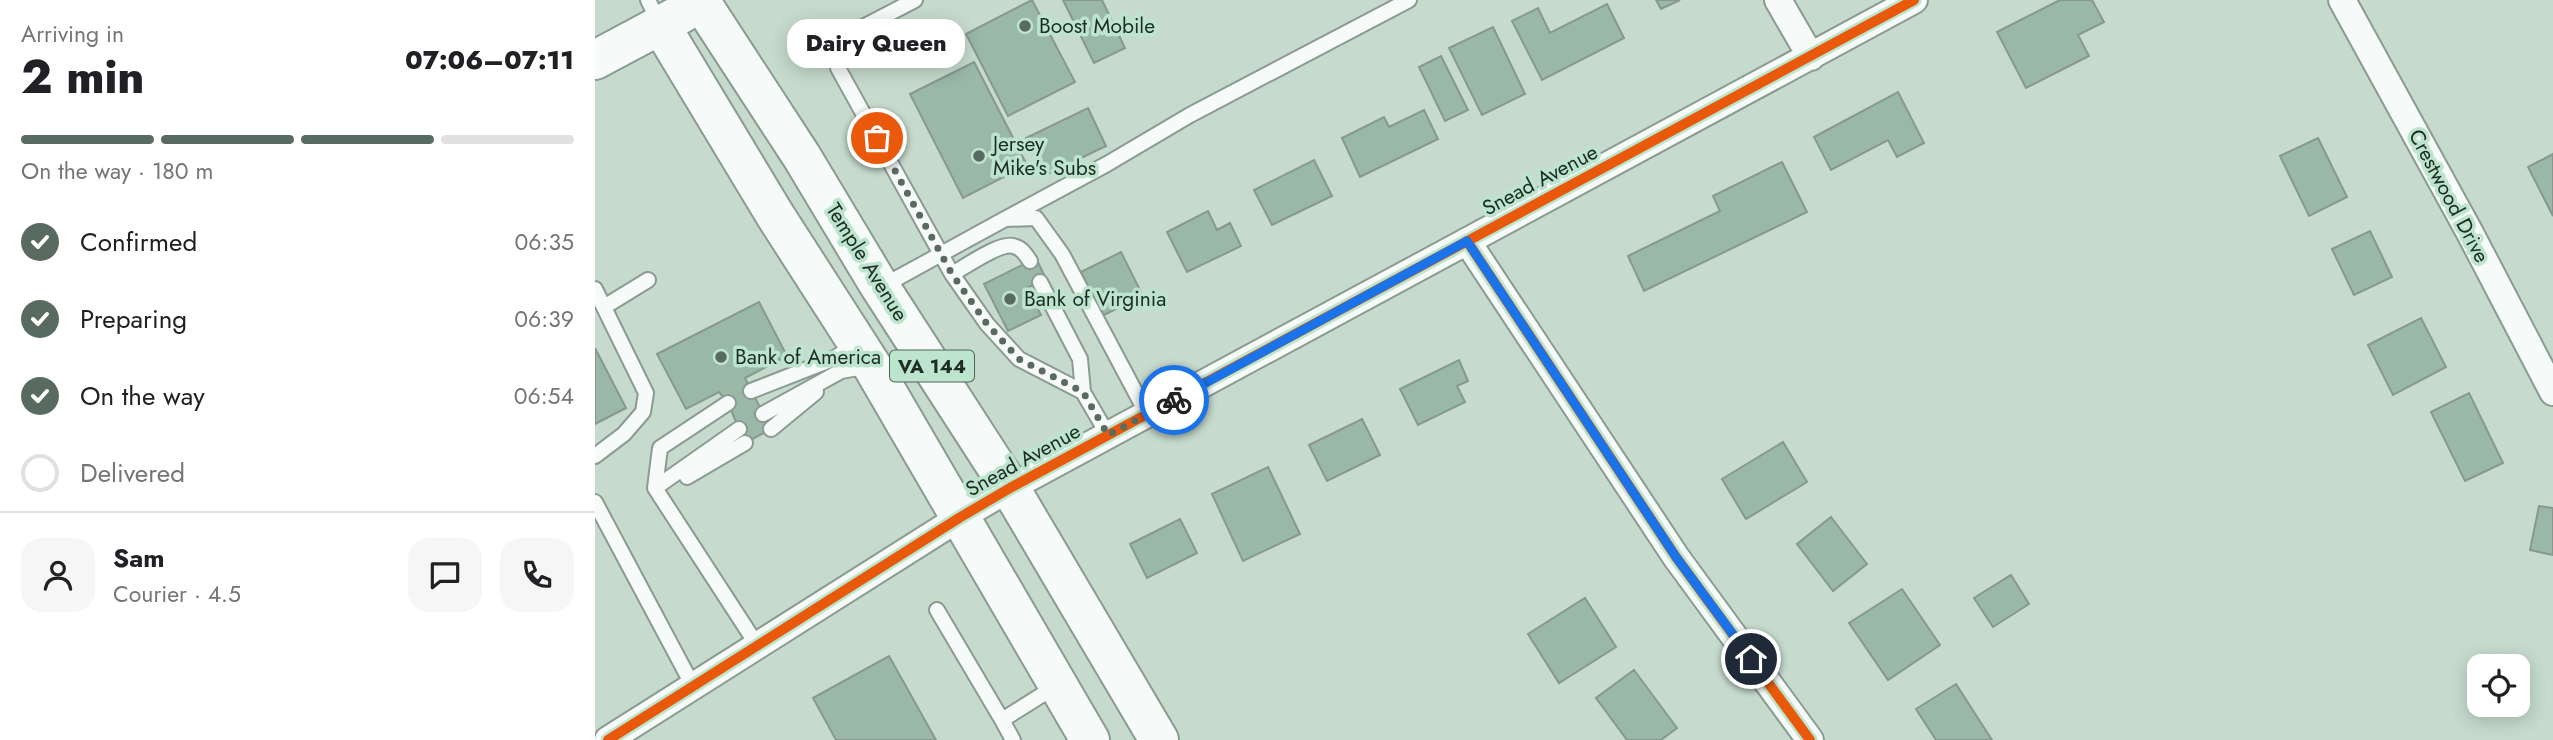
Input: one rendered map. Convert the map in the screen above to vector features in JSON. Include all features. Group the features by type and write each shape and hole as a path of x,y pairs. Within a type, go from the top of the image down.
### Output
{"main road":[{"path":"595,60 654,13 702,1"},
{"name":"Temple Avenue","path":"702,1 1010,488 1159,740"},
{"name":"VA 144","path":"654,13 857,360 959,518 1090,740"}],"street":[{"path":"1778,0 1811,57"},
{"name":"Snead Avenue","path":"608,740 1010,488 1914,0"},
{"name":"Crestwood Drive","path":"2342,0 2470,233 2553,392"},
{"path":"1467,241 1676,557 1810,740"}],"lane":[{"path":"915,0 842,38 836,51 838,68 952,274 987,324 1019,359 1083,392"},
{"path":"881,287 1191,115 1409,0"},
{"path":"1005,219 1036,218 1062,254 1147,414"},
{"path":"952,274 1004,245 1023,251 1030,261"},
{"path":"604,307 648,280"},
{"path":"1040,282 1080,359 1083,392 1108,435"},
{"path":"595,289 646,393 643,412 624,434 595,456"},
{"path":"751,391 833,359 857,360"},
{"path":"763,414 857,360"},
{"path":"771,429 857,360"},
{"path":"728,403 660,448 657,491 757,645"},
{"path":"657,491 742,436"},
{"path":"595,502 693,686"},
{"path":"937,610 1013,740"},
{"path":"1002,720 1058,685"}],"building":[{"path":"1032,0 1075,82 1008,116 966,34"},
{"path":"1063,0 1102,0 1125,48 1094,63"},
{"path":"1656,0 1680,0 1661,9"},
{"path":"2060,0 2092,0 2104,22 2078,35 2089,56 2026,88 1997,32"},
{"path":"1607,4 1624,38 1542,80 1512,21 1538,8 1550,33"},
{"path":"1493,27 1525,94 1482,115 1449,48"},
{"path":"1441,56 1468,110 1445,121 1419,67"},
{"path":"974,62 1027,165 963,198 910,94"},
{"path":"1898,92 1924,143 1897,157 1888,140 1831,170 1814,137"},
{"path":"1088,108 1106,146 1044,176 1026,138"},
{"path":"1424,110 1438,139 1360,177 1342,138 1384,117 1389,127"},
{"path":"2318,138 2347,197 2309,216 2280,156"},
{"path":"2553,154 2553,216 2528,167"},
{"path":"1314,160 1332,196 1272,225 1254,190"},
{"path":"1782,162 1807,212 1644,291 1628,256 1720,211 1713,196"},
{"path":"1208,211 1217,230 1230,223 1241,246 1187,272 1167,232"},
{"path":"2370,231 2392,277 2354,295 2332,249"},
{"path":"1121,252 1143,296 1102,316 1081,272"},
{"path":"1036,258 1046,279 1027,288 1041,315 1008,331 984,284"},
{"path":"759,302 787,356 745,378 771,429 745,443 728,403 719,392 686,409 657,354"},
{"path":"2421,318 2446,367 2393,395 2368,345"},
{"path":"595,348 626,408 595,424"},
{"path":"1459,360 1468,381 1457,386 1465,402 1418,425 1400,389"},
{"path":"2469,393 2503,463 2465,481 2431,412"},
{"path":"1362,419 1380,455 1327,481 1309,445"},
{"path":"1783,442 1807,482 1746,519 1722,479"},
{"path":"1268,467 1300,534 1243,561 1212,494"},
{"path":"2539,506 2553,508 2553,555 2530,550"},
{"path":"1831,517 1867,564 1833,591 1797,544"},
{"path":"1180,519 1197,553 1147,578 1130,544"},
{"path":"2011,575 2029,604 1993,627 1974,598"},
{"path":"1902,589 1940,645 1888,680 1849,623"},
{"path":"1585,598 1616,647 1559,683 1528,634"},
{"path":"889,656 936,740 836,740 813,698"},
{"path":"1634,670 1677,728 1661,740 1627,740 1596,698"},
{"path":"1956,684 1992,740 1936,740 1916,709"}],"cycle path":[{"path":"608,740 1010,488 1914,0"},
{"path":"1467,241 1676,557 1810,740"}],"way so far":[{"path":"877,138 952,274 987,324 1019,359 1083,392 1108,435 1174,400"}],"place":[{"name":"Boost Mobile","path":"1025,26"},
{"name":"Dairy Queen","path":"877,138"},
{"name":"Jersey Mike's Subs","path":"979,156"},
{"name":"Bank of Virginia","path":"1010,299"},
{"name":"Bank of America","path":"721,357"}],"route":[{"path":"1174,400 1467,241 1676,557 1751,659"}]}
